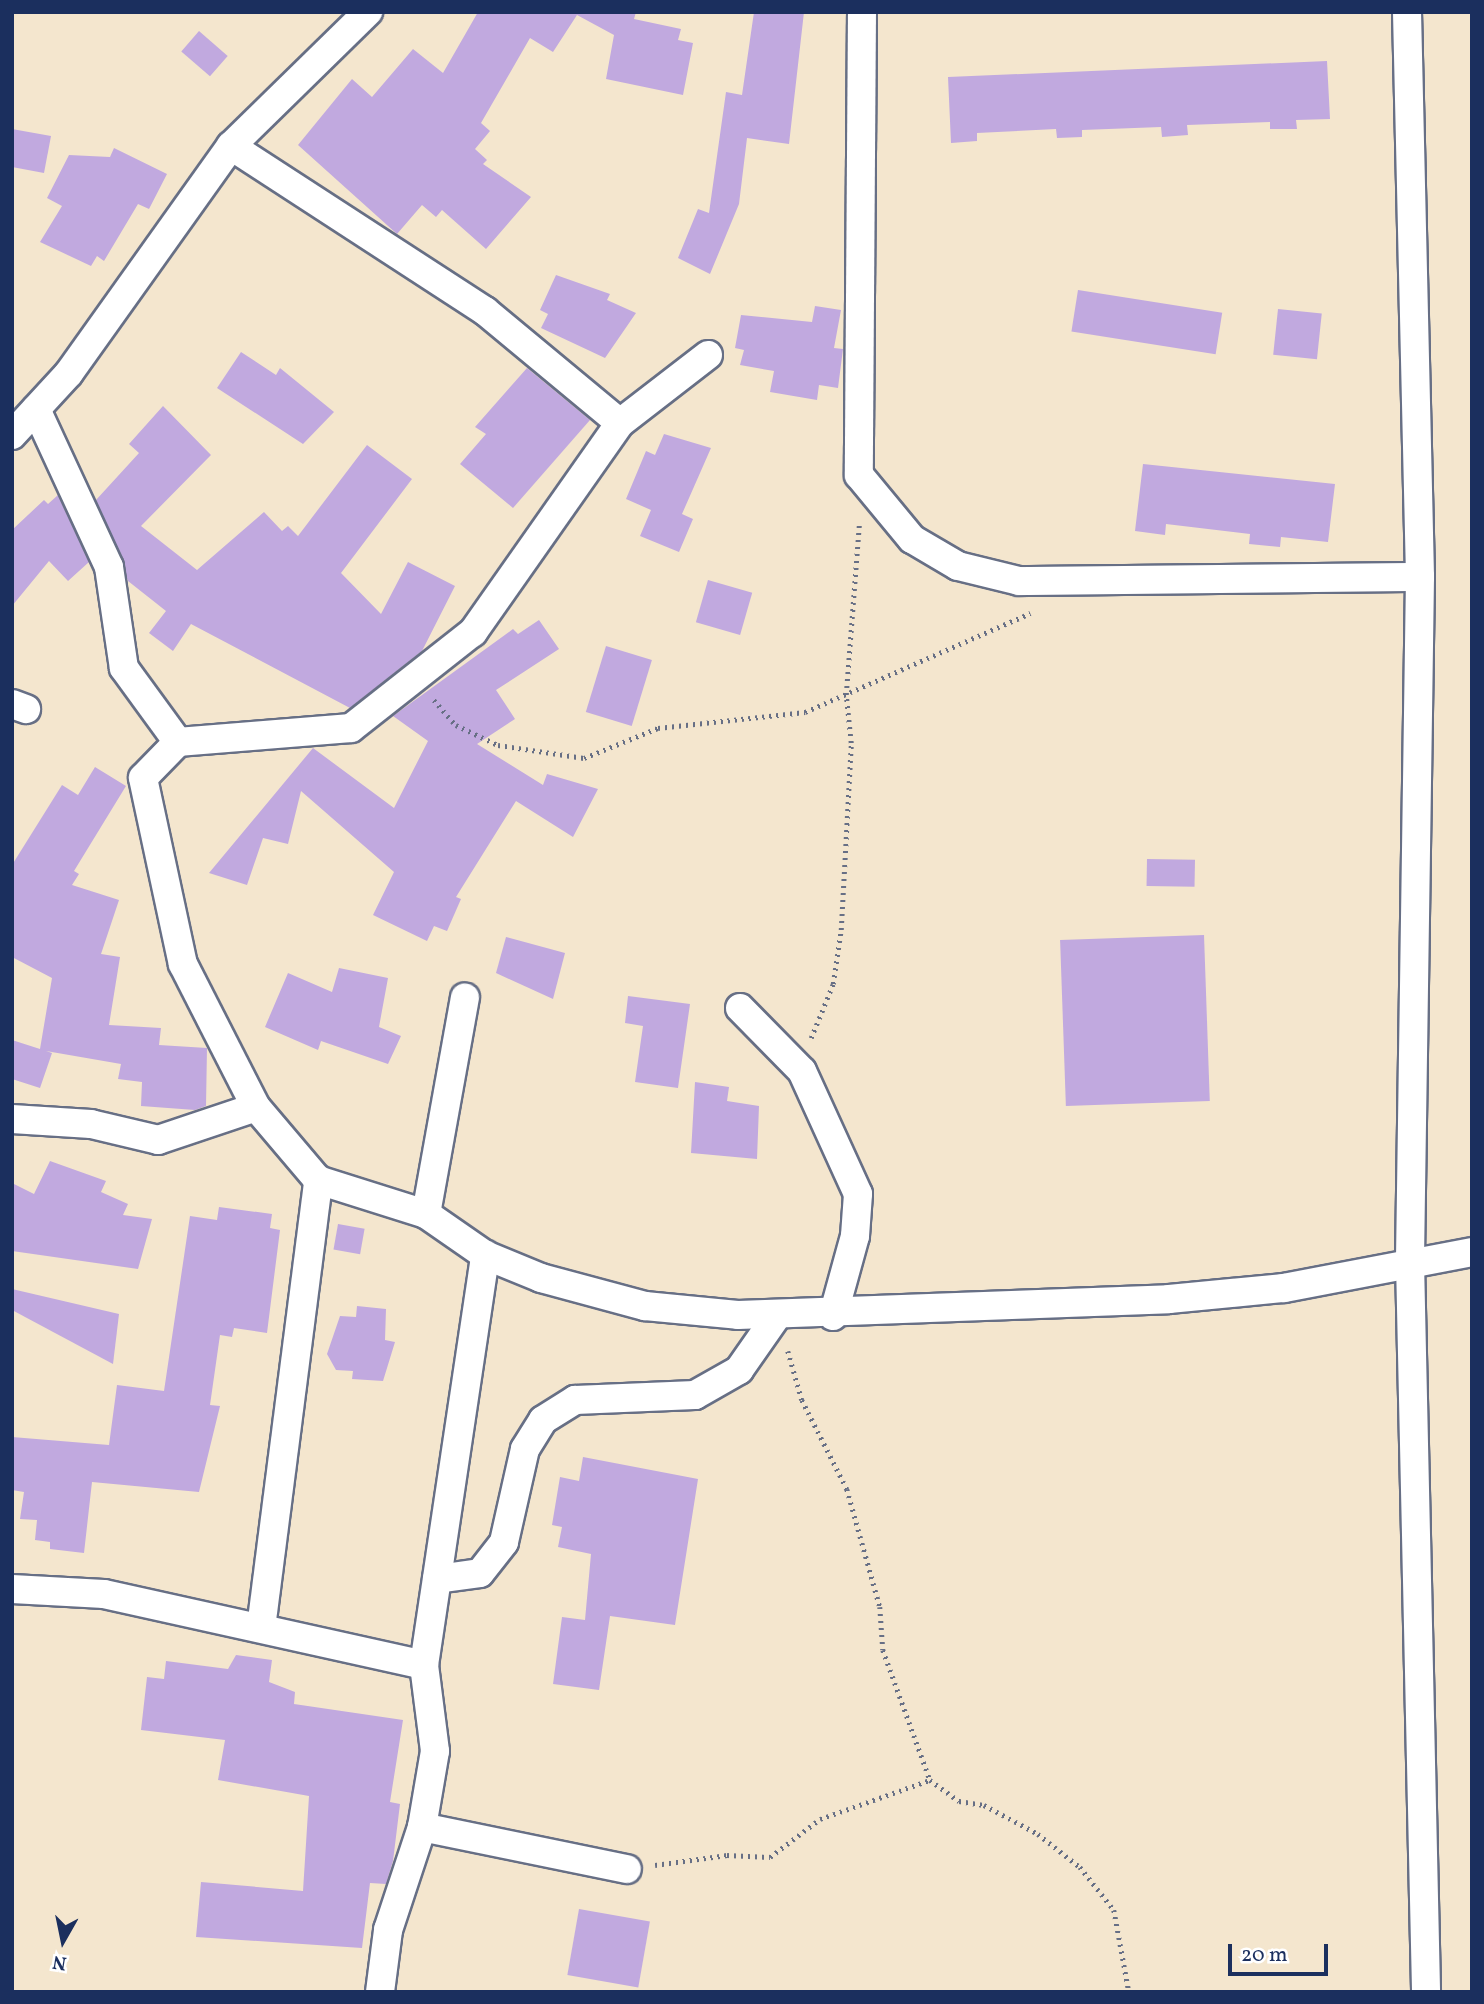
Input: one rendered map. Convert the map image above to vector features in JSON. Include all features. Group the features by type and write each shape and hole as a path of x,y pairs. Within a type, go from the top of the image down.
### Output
{"street":[{"path":"12,435 69,373 230,146 368,12"},
{"path":"862,12 859,475 912,539 958,566 1019,581 1072,584 1420,577"},
{"path":"1407,12 1420,577 1410,1262 1426,1992"},
{"path":"230,146 485,311 620,423"},
{"path":"708,355 620,423 473,632 351,728 178,742 143,778 183,964 256,1107 318,1180 426,1213 485,1255 541,1278 645,1306 776,1317 1169,1299 1284,1288 1472,1252"},
{"path":"36,408 109,567 124,668 178,742"},
{"path":"426,1213 465,997"},
{"path":"740,1009 802,1071 858,1194 855,1236 833,1316"},
{"path":"12,1119 91,1124 158,1140 256,1107"},
{"path":"261,1628 318,1180"},
{"path":"380,1992 388,1930 422,1827 435,1751 424,1665 485,1255"},
{"path":"437,1579 480,1573 504,1542 525,1449 543,1420 588,1398 695,1395 739,1370 776,1317"},
{"path":"12,1589 104,1594 424,1665"},
{"path":"422,1827 627,1869"}],"path":[{"path":"802,1071 817,1014 833,984 841,930 851,744 846,695 860,555 859,475"},
{"path":"415,678 471,734 563,758 609,753 658,729 805,712 978,641 1072,584"},
{"path":"776,1317 802,1400 847,1489 880,1607 883,1650 930,1780 959,1801 984,1805 1038,1834 1080,1867 1114,1910 1129,1992"},
{"path":"627,1869 727,1855 770,1857 820,1819 930,1780"}],"building":[{"path":"478,12 636,12 634,19 681,29 678,40 693,43 683,95 606,79 614,35 577,15 553,52 530,38 481,123 490,131 475,149 487,160 483,164 531,197 486,249 442,210 436,217 422,205 397,234 298,145 352,79 372,97 413,49 443,73"},
{"path":"754,12 804,12 789,144 747,138 739,204 710,274 678,258 698,209 709,213 726,92 742,95"},
{"path":"199,31 228,56 210,76 181,51"},
{"path":"1327,61 1330,119 1296,120 1297,129 1270,129 1270,122 1187,125 1188,135 1162,137 1161,127 1082,130 1082,137 1057,138 1056,129 977,133 977,141 951,143 948,77"},
{"path":"12,129 51,136 44,173 12,167"},
{"path":"114,148 167,174 149,209 138,204 104,261 97,256 91,266 40,242 62,206 47,198 69,155 110,157"},
{"path":"556,275 610,294 607,300 636,313 605,358 541,328 548,314 540,310"},
{"path":"1078,290 1222,313 1216,354 1071,331"},
{"path":"815,306 841,310 834,348 843,349 838,388 819,385 817,400 770,392 774,371 740,365 744,350 735,348 741,315 812,322"},
{"path":"1278,309 1322,314 1317,359 1273,355"},
{"path":"241,352 276,375 280,368 334,412 303,444 217,388"},
{"path":"527,368 590,420 513,508 460,464 486,434 475,427"},
{"path":"163,406 211,455 141,526 197,570 264,512 282,531 288,526 298,536 367,445 412,479 341,573 381,614 408,562 455,586 422,651 350,708 191,624 173,651 149,633 166,611 128,581 96,500 139,453 129,444"},
{"path":"664,434 711,448 682,514 693,519 679,552 640,536 651,510 626,499 646,451 655,455"},
{"path":"1143,464 1335,484 1328,542 1281,537 1280,547 1249,544 1250,534 1166,524 1165,535 1135,531"},
{"path":"58,495 89,562 68,581 49,561 12,606 12,530 44,500 48,504"},
{"path":"708,580 752,593 740,635 696,622"},
{"path":"539,620 559,649 496,690 515,719 477,744 543,785 547,774 598,789 573,837 516,801 456,897 461,899 447,931 434,926 427,941 373,915 394,872 301,791 288,844 263,838 247,885 209,873 313,748 394,808 428,741 393,716 513,629 518,634"},
{"path":"606,646 652,660 632,726 586,712"},
{"path":"95,767 126,786 74,871 79,874 72,885 119,900 101,954 120,957 109,1025 161,1028 159,1045 207,1048 206,1106 195,1110 141,1106 142,1082 118,1079 121,1064 46,1051 52,1053 40,1088 12,1079 12,1040 40,1049 52,978 12,957 12,865 62,785 78,795"},
{"path":"1147,859 1195,860 1195,887 1147,886"},
{"path":"1204,935 1210,1101 1066,1106 1060,940"},
{"path":"506,937 565,953 553,999 496,973"},
{"path":"339,968 388,978 379,1027 401,1036 388,1064 321,1041 318,1050 265,1027 288,973 332,992"},
{"path":"628,996 690,1004 678,1088 635,1082 643,1026 625,1023"},
{"path":"695,1082 729,1087 727,1101 759,1106 757,1159 691,1153"},
{"path":"50,1161 106,1181 101,1192 128,1204 123,1215 152,1219 138,1269 12,1251 12,1183 34,1194"},
{"path":"219,1207 272,1214 270,1228 280,1230 267,1333 234,1328 232,1337 220,1335 210,1405 220,1406 199,1492 92,1482 84,1553 50,1549 50,1542 35,1540 37,1520 20,1519 24,1492 12,1490 12,1437 109,1445 117,1385 164,1391 190,1216 217,1220"},
{"path":"338,1224 365,1229 360,1254 333,1250"},
{"path":"12,1289 119,1314 113,1364 12,1310"},
{"path":"357,1306 386,1309 385,1340 395,1342 383,1381 352,1379 353,1371 336,1370 327,1354 340,1316 356,1317"},
{"path":"583,1457 698,1479 675,1625 610,1616 599,1690 553,1684 562,1617 585,1620 591,1554 558,1547 562,1527 552,1525 560,1477 579,1481"},
{"path":"236,1655 272,1660 269,1682 295,1692 294,1704 403,1720 390,1802 400,1804 393,1861 386,1884 370,1883 362,1948 196,1937 201,1882 303,1891 309,1796 218,1780 225,1740 141,1730 147,1677 164,1679 166,1661 228,1669"},
{"path":"579,1909 650,1922 638,1987 567,1975"}]}
